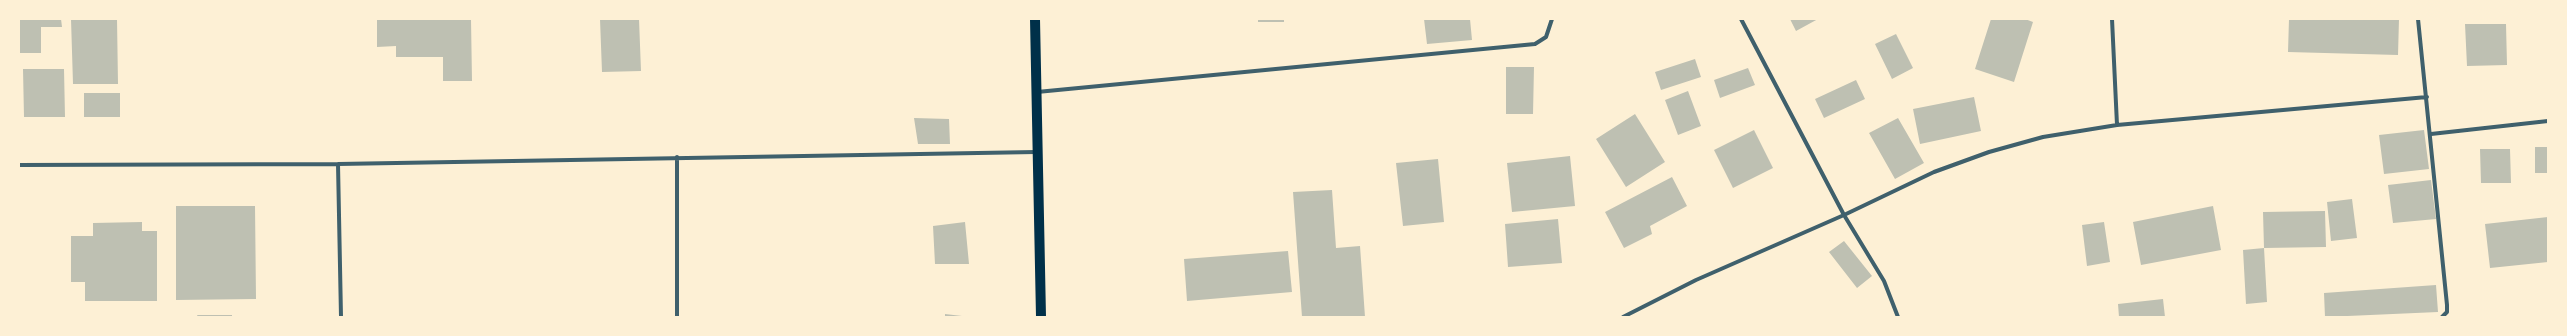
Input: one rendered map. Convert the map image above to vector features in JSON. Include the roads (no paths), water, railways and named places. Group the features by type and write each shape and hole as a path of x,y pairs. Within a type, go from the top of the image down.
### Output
{"main road":[{"path":"1035,19 1039,152 1041,317"}],"street":[{"path":"1037,92 1535,44 1546,37 1552,19"},
{"path":"1741,19 1844,215 1884,281 1898,317"},
{"path":"2112,19 2116,125"},
{"path":"2418,19 2432,134 2447,305 2447,312 2442,317"},
{"path":"1623,317 1696,280 1844,215 1934,172 1990,152 2043,137 2116,125 2427,97"},
{"path":"2432,134 2548,121"},
{"path":"19,165 338,164 1039,152"},
{"path":"676,317 678,157"},
{"path":"338,164 341,317"}]}
